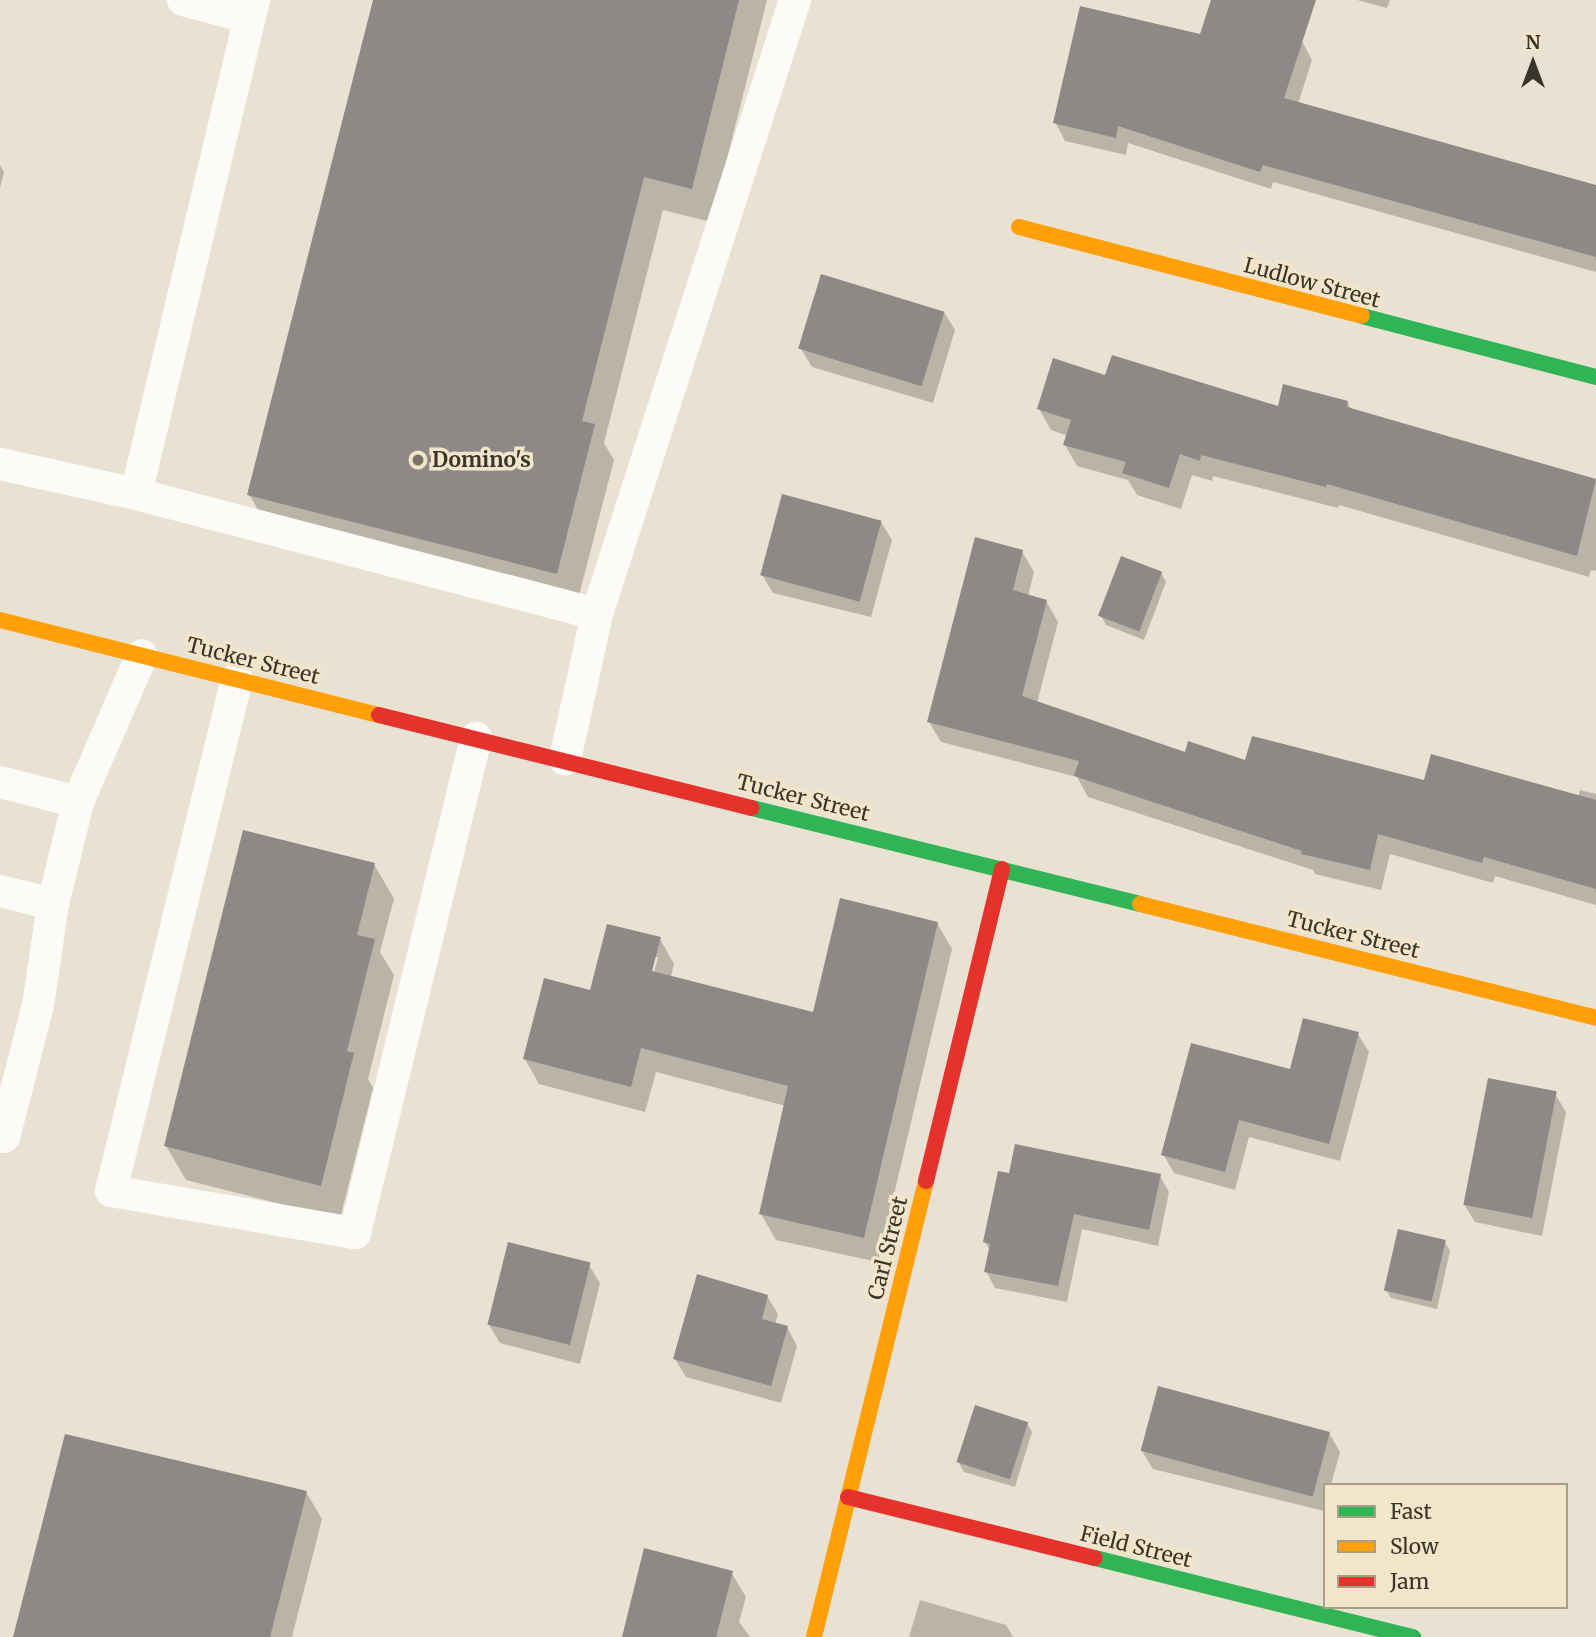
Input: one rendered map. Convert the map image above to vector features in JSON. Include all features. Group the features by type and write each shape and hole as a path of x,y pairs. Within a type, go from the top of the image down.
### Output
{"street":[{"name":"Ludlow Street","path":"1019,227 1596,377"},
{"name":"Tucker Street","path":"0,620 1596,1017"},
{"name":"Carl Street","path":"814,1637 1002,869"},
{"name":"Field Street","path":"849,1497 1413,1637"}],"lane":[{"path":"136,494 252,9 183,0"},
{"path":"565,760 597,614 795,0"},
{"path":"0,464 136,494 597,614"},
{"path":"0,1136 5,1137 38,1005 54,904 78,802 142,655"},
{"path":"237,679 111,1191 355,1233 476,738"},
{"path":"0,782 78,802"},
{"path":"0,891 54,904"}],"building":[{"path":"373,0 739,0 692,189 644,177 582,421 595,424 557,574 247,495"},
{"path":"1211,0 1316,0 1284,98 1596,185 1596,257 1263,165 1260,172 1118,126 1116,138 1053,123 1080,6 1200,34"},
{"path":"821,274 944,312 922,386 798,349"},
{"path":"1112,355 1278,406 1283,384 1348,401 1347,407 1596,479 1577,556 1327,484 1326,487 1201,455 1200,461 1180,454 1169,488 1122,473 1126,462 1063,445 1071,420 1037,409 1053,358 1105,375"},
{"path":"782,494 881,521 860,602 760,575"},
{"path":"975,537 1023,550 1013,590 1047,600 1022,696 1185,752 1188,741 1245,760 1252,736 1424,780 1431,754 1596,800 1596,889 1484,857 1482,863 1378,834 1370,870 1301,854 1302,851 1074,776 1079,761 927,722"},
{"path":"1121,556 1162,572 1139,632 1098,616"},
{"path":"243,830 375,863 357,935 375,939 347,1051 354,1053 321,1186 164,1146"},
{"path":"840,898 938,922 864,1238 759,1214 788,1086 641,1048 631,1087 523,1059 544,978 590,990 607,924 661,937 652,971 813,1012"},
{"path":"1303,1018 1359,1032 1329,1144 1239,1120 1225,1172 1161,1155 1191,1043 1290,1069"},
{"path":"1488,1078 1557,1091 1532,1218 1463,1205"},
{"path":"1015,1144 1161,1174 1149,1230 1074,1214 1058,1286 984,1272 990,1244 983,1242 998,1171 1009,1173"},
{"path":"1398,1229 1446,1240 1432,1301 1384,1290"},
{"path":"508,1242 590,1263 570,1345 487,1324"},
{"path":"697,1274 768,1295 762,1319 788,1326 771,1386 673,1359"},
{"path":"1158,1386 1330,1432 1313,1497 1141,1451"},
{"path":"975,1405 1028,1422 1010,1479 956,1462"},
{"path":"65,1434 307,1491 270,1637 13,1637"},
{"path":"644,1548 733,1571 716,1637 622,1637"}],"traffic: fast":[{"path":"1362,316 1596,377"},
{"path":"752,808 1140,904"},
{"path":"1095,1558 1413,1637"}],"traffic: slow":[{"path":"1019,227 1362,316"},
{"path":"0,620 379,715"},
{"path":"1140,904 1596,1018"},
{"path":"814,1637 926,1181"}],"traffic: jam":[{"path":"379,715 752,808"},
{"path":"926,1181 1002,869"},
{"path":"848,1497 1095,1558"}],"place":[{"name":"Domino's","path":"418,460"}]}
